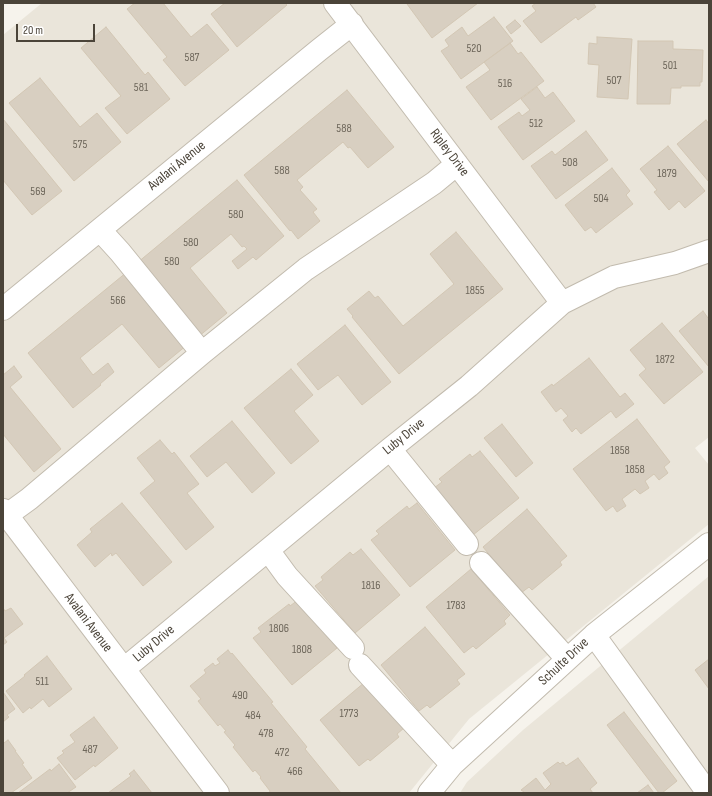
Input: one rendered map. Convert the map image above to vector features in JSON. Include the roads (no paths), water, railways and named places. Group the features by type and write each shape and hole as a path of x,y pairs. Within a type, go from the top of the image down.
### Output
{"street":[{"name":"Ripley Drive","path":"335,3 562,302"},
{"name":"Avalani Avenue","path":"3,309 352,24"},
{"path":"5,512 29,499 306,269 434,183 458,164"},
{"path":"100,230 120,252 202,354"},
{"name":"Luby Drive","path":"124,669 390,448 469,386 562,302 614,277 675,262 709,251"},
{"path":"390,448 466,544"},
{"name":"Avalani Avenue","path":"5,512 218,793"},
{"name":"Schulte Drive","path":"429,793 452,765 567,659 594,635 709,544"},
{"path":"268,550 287,576 452,765"},
{"path":"481,563 567,659"},
{"path":"594,635 708,793"}]}
